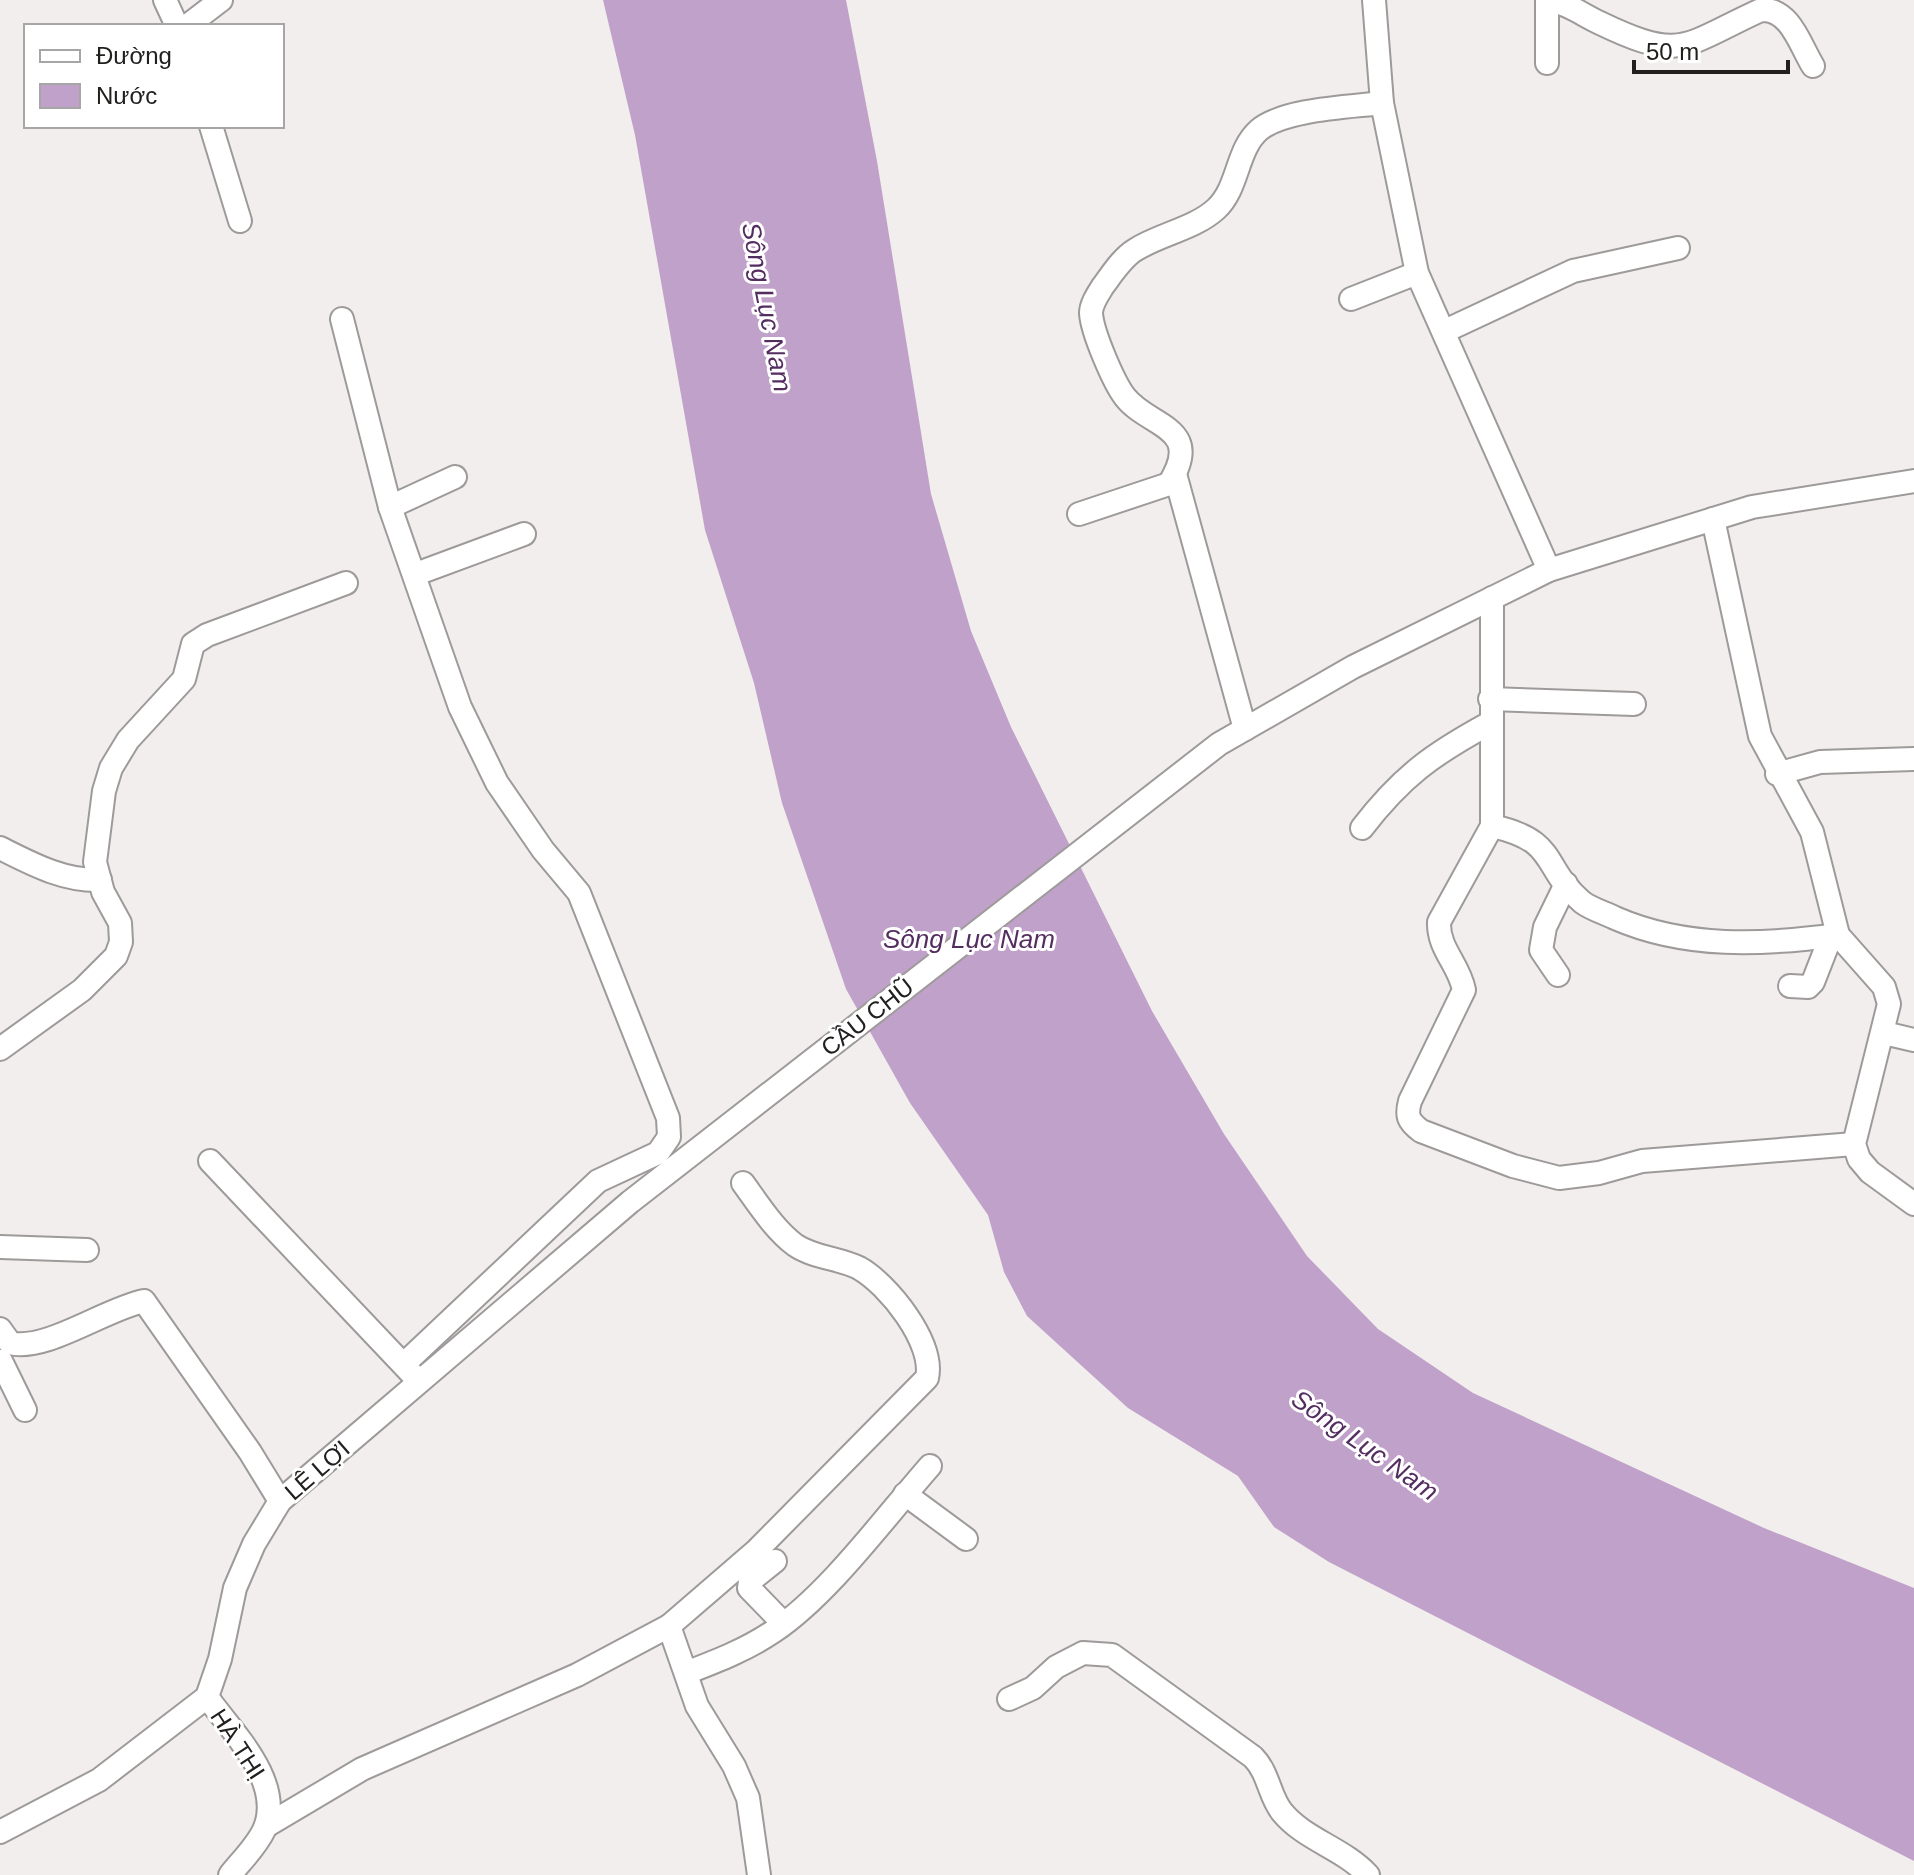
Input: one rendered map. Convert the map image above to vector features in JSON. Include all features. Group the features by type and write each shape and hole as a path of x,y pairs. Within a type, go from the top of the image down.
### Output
{"street":[{"path":"165,0 176,24"},
{"path":"190,24 221,0"},
{"path":"1547,63 1548,0 1636,40 1662,47 1697,43 1761,10 1772,10 1782,14 1813,66"},
{"path":"1380,2 1382,103 1417,273 1549,570"},
{"path":"1079,514 1169,484 1175,474 1180,450 1176,437 1162,422 1126,398 1095,331 1091,311 1097,295 1132,251 1215,210 1229,194 1247,147 1258,131 1274,122 1316,111 1382,103"},
{"path":"212,128 240,221"},
{"path":"1445,331 1573,271 1678,248"},
{"path":"1351,299 1417,273"},
{"path":"342,319 390,507 416,574 460,707 497,783 543,850 579,893 647,1058 668,1118 669,1137 658,1153 598,1181 404,1364"},
{"path":"1175,474 1245,729"},
{"path":"390,507 455,477"},
{"name":"CẦU CHŨ","path":"630,1202 1219,744 1353,667 1549,570 1752,507 1914,481"},
{"path":"1713,519 1760,736 1777,774 1812,832 1835,935 1884,987 1889,1004 1854,1144 1859,1159 1870,1172 1914,1204"},
{"path":"416,574 524,534"},
{"path":"0,1049 82,990 116,956 121,942 120,923 95,862 104,791 111,768 128,740 184,679 193,644 207,635 346,583"},
{"path":"1492,598 1492,826 1439,922 1439,937 1462,978 1464,990 1410,1101 1406,1114 1410,1123 1421,1131 1513,1166 1559,1178 1599,1173 1642,1161 1854,1144"},
{"path":"1490,699 1634,704"},
{"path":"1362,828 1392,789 1436,753 1490,723"},
{"path":"1777,774 1820,762 1914,759"},
{"path":"1492,826 1528,836 1540,846 1584,904 1644,930 1681,940 1835,935"},
{"path":"0,848 67,877 100,880"},
{"path":"1558,975 1541,950 1545,927 1566,884"},
{"path":"1790,986 1808,987 1813,982 1835,935"},
{"path":"1884,1033 1914,1040"},
{"path":"210,1161 420,1381"},
{"path":"230,1875 266,1826 362,1769 577,1675 669,1626 757,1550 927,1378 930,1364 919,1337 880,1281 855,1266 796,1245 771,1222 743,1183"},
{"name":"LÊ LỢI","path":"207,1697 220,1659 235,1588 254,1544 280,1501 630,1202"},
{"path":"0,1247 87,1250"},
{"path":"25,1410 3,1349 32,1345 125,1305 144,1301 242,1439 280,1501"},
{"path":"686,1673 733,1655 783,1623 826,1583 930,1466"},
{"path":"905,1494 966,1539"},
{"path":"775,1561 750,1581 749,1588 783,1623"},
{"path":"669,1626 697,1706 734,1766 748,1798 759,1875"},
{"path":"1009,1699 1033,1688 1056,1667 1083,1653 1112,1655 1253,1757 1264,1771 1283,1814 1302,1830 1352,1857 1368,1875"},
{"path":"0,1832 99,1780 207,1697"},
{"name":"HÀ THỊ","path":"207,1697 258,1768 268,1792 266,1826"}],"water":[{"name":"Sông Lục Nam","path":"603,0 846,0 877,161 931,494 971,631 1011,727 1152,1011 1224,1134 1307,1256 1378,1329 1473,1393 1764,1528 1914,1588 1914,1861 1329,1562 1274,1527 1238,1476 1128,1408 1027,1316 1004,1272 988,1215 910,1103 846,989 782,803 754,683 705,530 635,135"}]}
